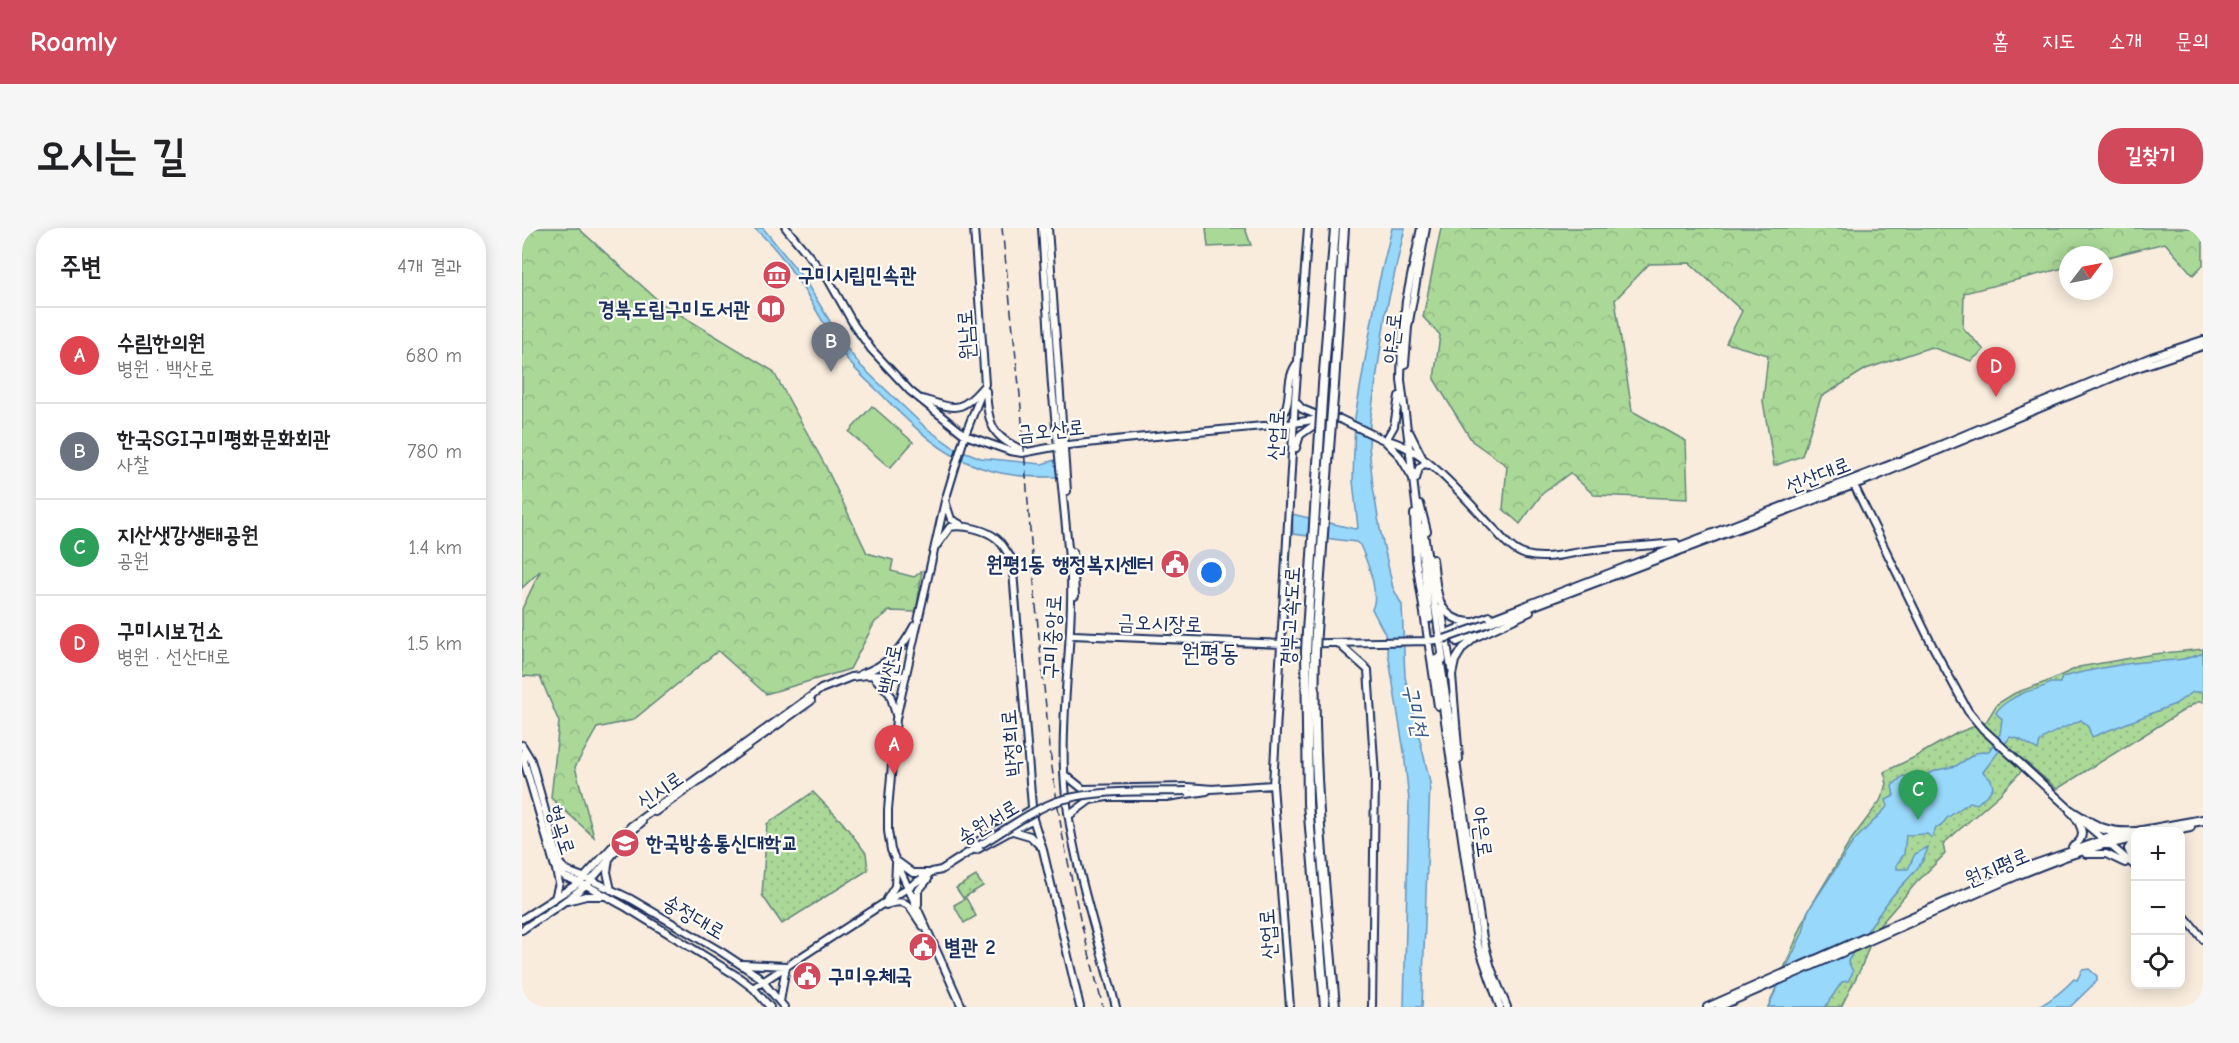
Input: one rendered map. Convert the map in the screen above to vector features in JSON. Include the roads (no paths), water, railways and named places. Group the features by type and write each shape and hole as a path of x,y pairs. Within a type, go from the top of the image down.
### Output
{"highway":[{"name":"경부고속도로","path":"1325,1007 1308,804 1306,652 1314,506 1335,228"},
{"name":"경부고속도로","path":"1335,1007 1319,812 1315,732 1316,632 1344,228"},
{"path":"2071,811 2104,830 2131,834"},
{"path":"2170,827 2203,820"},
{"path":"2185,828 2203,825"},
{"path":"2105,842 2131,835"}],"street":[{"name":"금오산로","path":"786,228 828,279 865,342 919,398 965,435 1010,451 1029,452 1061,446 1325,418 1345,421 1411,452"},
{"name":"원남로","path":"965,435 985,384 974,228"},
{"name":"구미중앙로","path":"1042,228 1052,386 1076,581 1068,723 1068,799 1117,1007"},
{"name":"구미중앙로","path":"1048,228 1071,593 1064,723 1064,771 1075,850 1117,1007"},
{"name":"산업로","path":"1290,1007 1273,785 1294,400 1299,362 1308,228"},
{"name":"야은로","path":"1421,228 1406,301 1401,380 1432,620"},
{"name":"야은로","path":"1411,452 1405,362 1410,315 1426,228"},
{"name":"선산대로","path":"1442,639 1569,593 1686,543 1853,482 2151,357 2203,340"},
{"name":"선산대로","path":"1491,623 1552,594 1853,482 2131,370 2203,346"},
{"path":"1270,425 1284,413 1290,386 1290,371 1299,362"},
{"path":"1401,380 1394,426 1385,440 1404,462 1415,482"},
{"path":"919,398 955,408 971,401 985,384"},
{"path":"985,384 988,416 993,429 1004,441 1029,452"},
{"path":"1294,400 1302,409 1325,418"},
{"path":"1291,465 1300,435 1325,418"},
{"path":"1410,433 1418,450 1429,464"},
{"name":"백산로","path":"962,1007 891,850 888,831 896,719 945,501 965,435"},
{"path":"1411,452 1429,464 1464,496 1504,540 1519,552 1536,556 1686,543"},
{"path":"1415,482 1419,468 1429,464"},
{"name":"야은로","path":"1415,482 1420,504 1432,620"},
{"path":"1853,482 1958,695 1983,729 2105,842 2131,863"},
{"name":"박정희로","path":"945,501 953,521 990,534 999,540 1012,559 1032,809 1080,1007"},
{"path":"1420,504 1427,528 1452,675 1462,808"},
{"path":"933,551 950,527 972,529"},
{"path":"1655,546 1662,554"},
{"path":"1491,623 1455,641 1451,631 1529,600 1552,594"},
{"path":"1439,599 1445,612 1451,616 1460,621 1474,621"},
{"path":"851,677 877,668 891,658 908,638 918,620"},
{"path":"1432,620 1442,639 1437,656"},
{"path":"1432,620 1428,641 1437,656 1459,775"},
{"path":"1452,675 1455,661 1463,648 1491,623"},
{"name":"금오시장로","path":"1073,635 1282,644"},
{"path":"1282,644 1442,639"},
{"path":"1339,644 1368,670 1375,776 1372,1007"},
{"name":"야은로","path":"1437,656 1483,938 1491,968 1508,1007"},
{"name":"야은로","path":"1437,656 1477,942 1500,1007"},
{"path":"872,675 890,694 896,719"},
{"name":"신시로","path":"522,919 586,881 631,826 821,689 851,677 906,676"},
{"name":"신시로","path":"522,930 564,902 610,856 627,835 646,819 824,692 827,687"},
{"name":"형곡로","path":"523,747 524,761 555,867 565,877 572,876"},
{"name":"형곡로","path":"523,747 531,760 556,856 560,864 572,876"},
{"path":"1068,777 1073,783 1085,789 1187,787 1213,789"},
{"name":"송원서로","path":"753,988 932,872 941,870 1035,812 1060,800 1097,794 1273,785"},
{"path":"1068,799 1079,796 1085,789"},
{"path":"1071,814 1090,800 1107,797 1167,797 1213,789"},
{"path":"1079,796 1090,800"},
{"path":"967,854 980,840 1032,809"},
{"path":"2066,854 2079,843 2083,836 2079,822 2071,811"},
{"path":"967,854 1034,819"},
{"path":"1013,831 1030,836 1043,850"},
{"name":"원지평로","path":"1762,985 2017,870 2105,842"},
{"path":"2066,854 2101,853 2131,865"},
{"path":"564,902 608,893 607,872 610,856"},
{"path":"896,860 913,873 932,872"},
{"path":"876,909 896,886 896,860"},
{"path":"555,867 559,883 555,898"},
{"path":"920,911 916,897 919,888 941,870"},
{"name":"송정대로","path":"572,876 608,893 737,975 753,988 770,1007"},
{"name":"송정대로","path":"608,893 661,916 741,964 763,981 782,1005"},
{"path":"876,909 898,902 908,905 913,908 927,931"},
{"path":"2185,916 2203,939"},
{"path":"741,964 786,966 782,1005"},
{"path":"1707,1007 1762,985"},
{"path":"1719,1007 1762,985"}],"water":[{"path":"754,228 763,228 804,279 845,346 861,366 926,428 953,447 981,458 1042,464 1055,460 1057,477 1002,473 979,467 940,447 921,433 848,360 793,272"},
{"path":"1392,228 1405,228 1386,311 1370,422 1369,446 1380,529 1393,588 1402,605 1405,677 1430,782 1422,1007 1404,1007 1409,801 1404,752 1385,634 1372,609 1374,586 1372,577 1360,545 1356,542 1293,534 1292,514 1358,528 1353,481 1355,417 1378,286"},
{"path":"2203,653 2203,692 2193,692 2175,704 2092,737 2088,727 2081,720 2043,739 2038,750 2019,739 2010,737 1983,772 1991,780 1993,787 1989,793 1977,804 1970,802 1947,818 1940,827 1936,827 1932,838 1927,834 1906,835 1904,854 1897,864 1897,869 1908,869 1915,854 1928,847 1922,862 1890,899 1863,937 1848,961 1853,972 1848,981 1842,982 1825,1007 1768,1007 1803,932 1808,911 1853,842 1888,806 1886,800 1894,796 1892,786 1903,776 1920,778 1937,770 1956,766 1976,753 1989,751 2000,734 2002,719 1996,713 2001,707 2023,693 2050,683 2060,683 2062,677 2124,664 2169,661"},
{"path":"2089,969 2097,976 2097,981 2070,1007 2039,1007 2074,979 2077,980 2082,970"}],"tunnel":[{"path":"1430,619 1436,659"}],"railway":[{"path":"1002,228 1020,395 1035,596 1052,768 1062,833 1080,919 1103,1007"}],"place":[{"name":"구미시립민속관","path":"777,275"},
{"name":"경북도립구미도서관","path":"771,309"},
{"name":"한국SGI구미평화문화회관","path":"831,372"},
{"name":"구미시보건소","path":"1996,397"},
{"name":"원평1동 행정복지센터","path":"1175,564"},
{"name":"수림한의원","path":"894,775"},
{"name":"지산샛강생태공원","path":"1918,820"},
{"name":"한국방송통신대학교","path":"625,843"},
{"name":"별관 2","path":"923,947"},
{"name":"구미우체국","path":"807,976"}],"district":[{"name":"원평동","path":"1210,653"}],"water label":[{"name":"구미천","path":"1416,710"}]}
